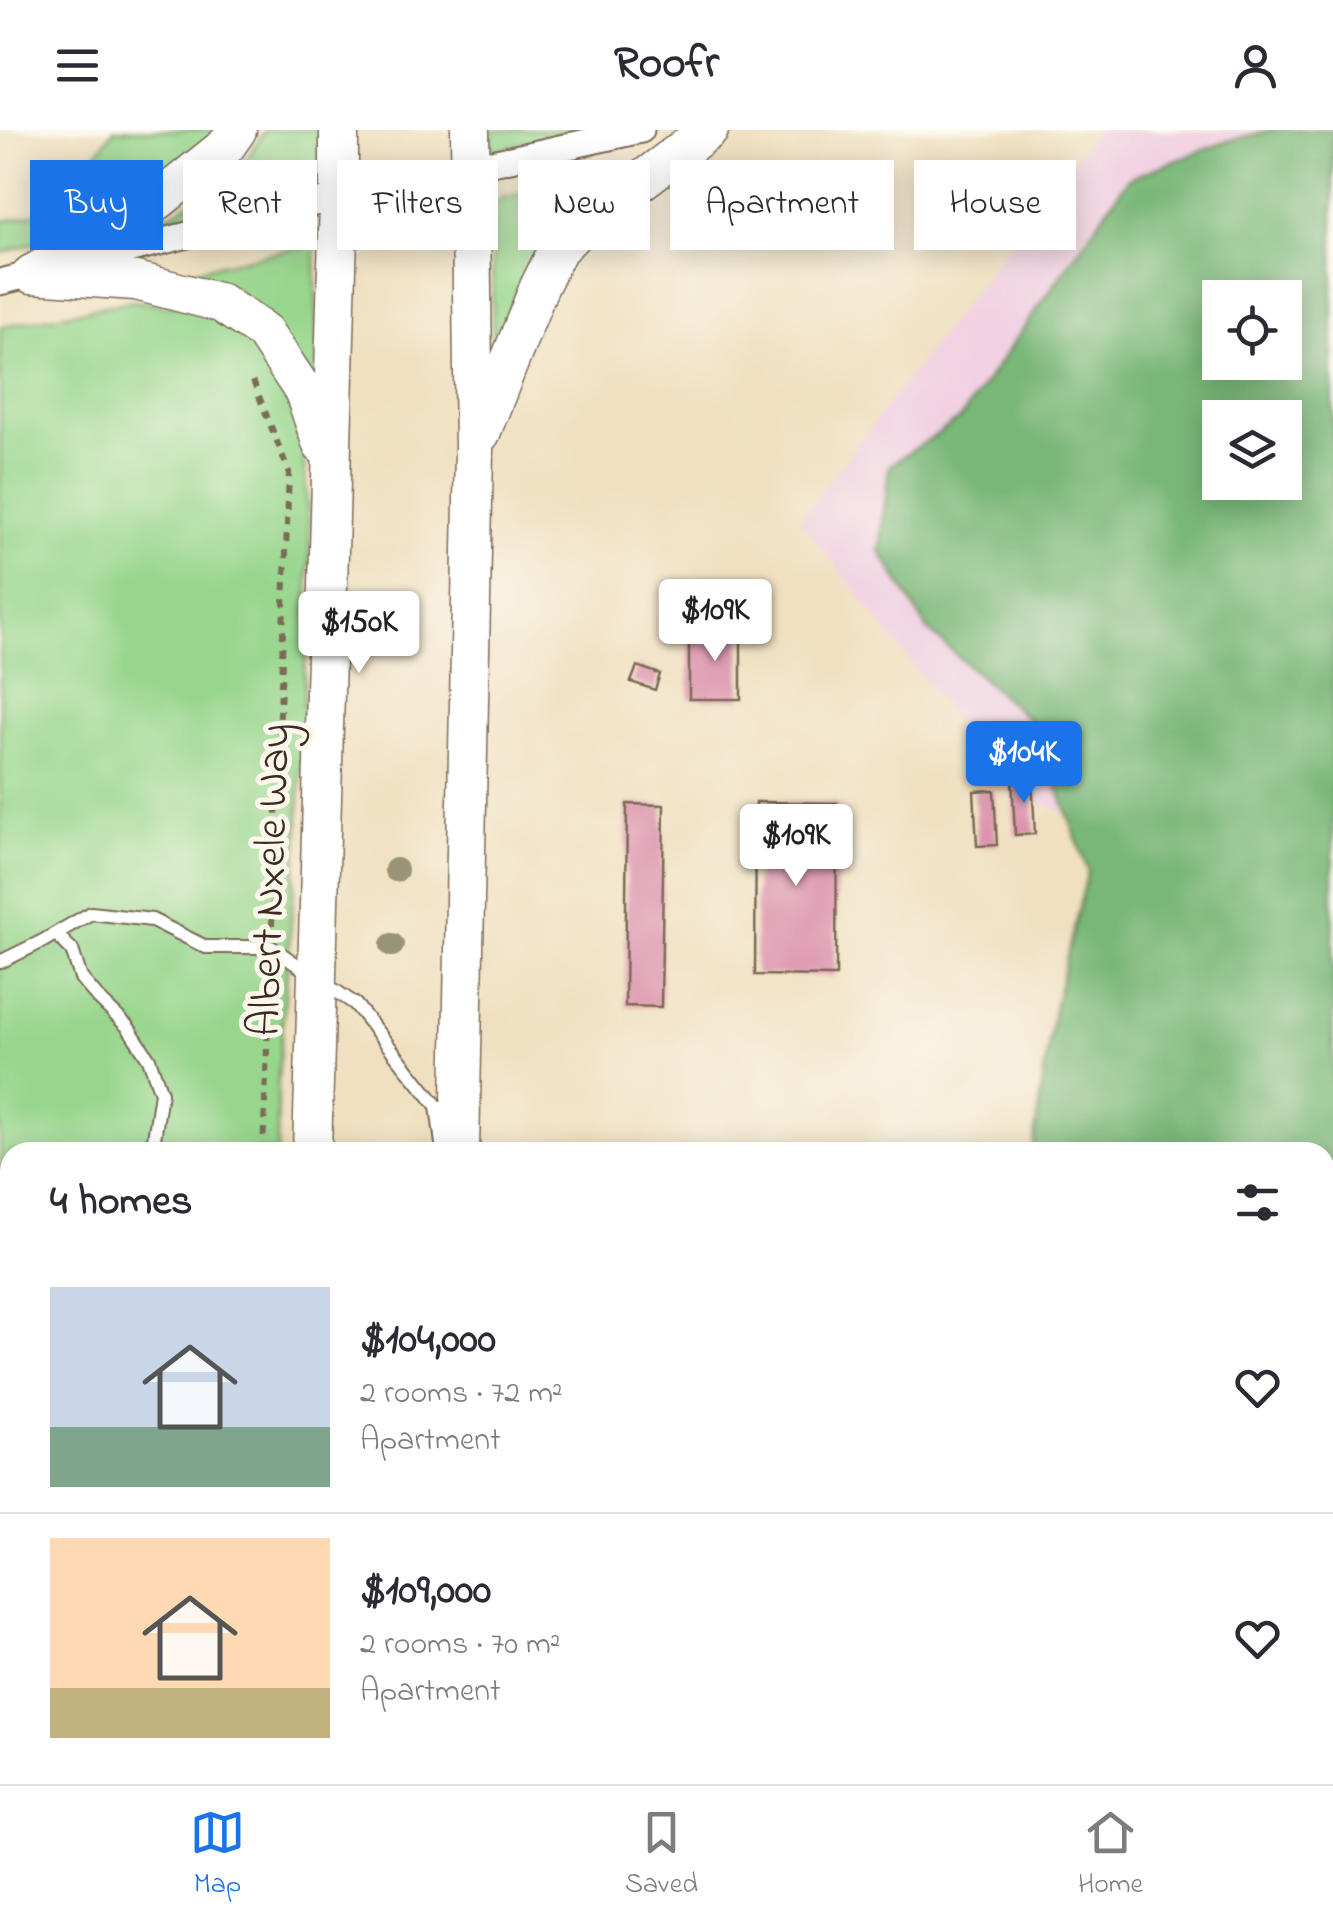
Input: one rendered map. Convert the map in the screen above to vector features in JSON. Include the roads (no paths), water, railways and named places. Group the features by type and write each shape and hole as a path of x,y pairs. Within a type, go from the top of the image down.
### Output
{"main road":[{"path":"16,278 145,211 226,146 237,130"},
{"name":"Albert Nxele Way","path":"339,130 339,160"},
{"path":"469,160 470,130"},
{"path":"474,452 539,287 558,249 581,226 709,130"},
{"name":"Albert Nxele Way","path":"312,1142 337,250"},
{"path":"460,1142 474,452 470,250"},
{"path":"16,278 136,281 221,303 264,332 304,392 331,471"}],"street":[{"path":"498,163 641,130"},
{"path":"16,278 337,198"}],"lane":[{"path":"0,962 92,913 152,920 206,947 271,947 354,1004 437,1106 442,1142"},
{"path":"56,934 72,950 81,978 128,1027 149,1059 160,1093 154,1142"}]}
